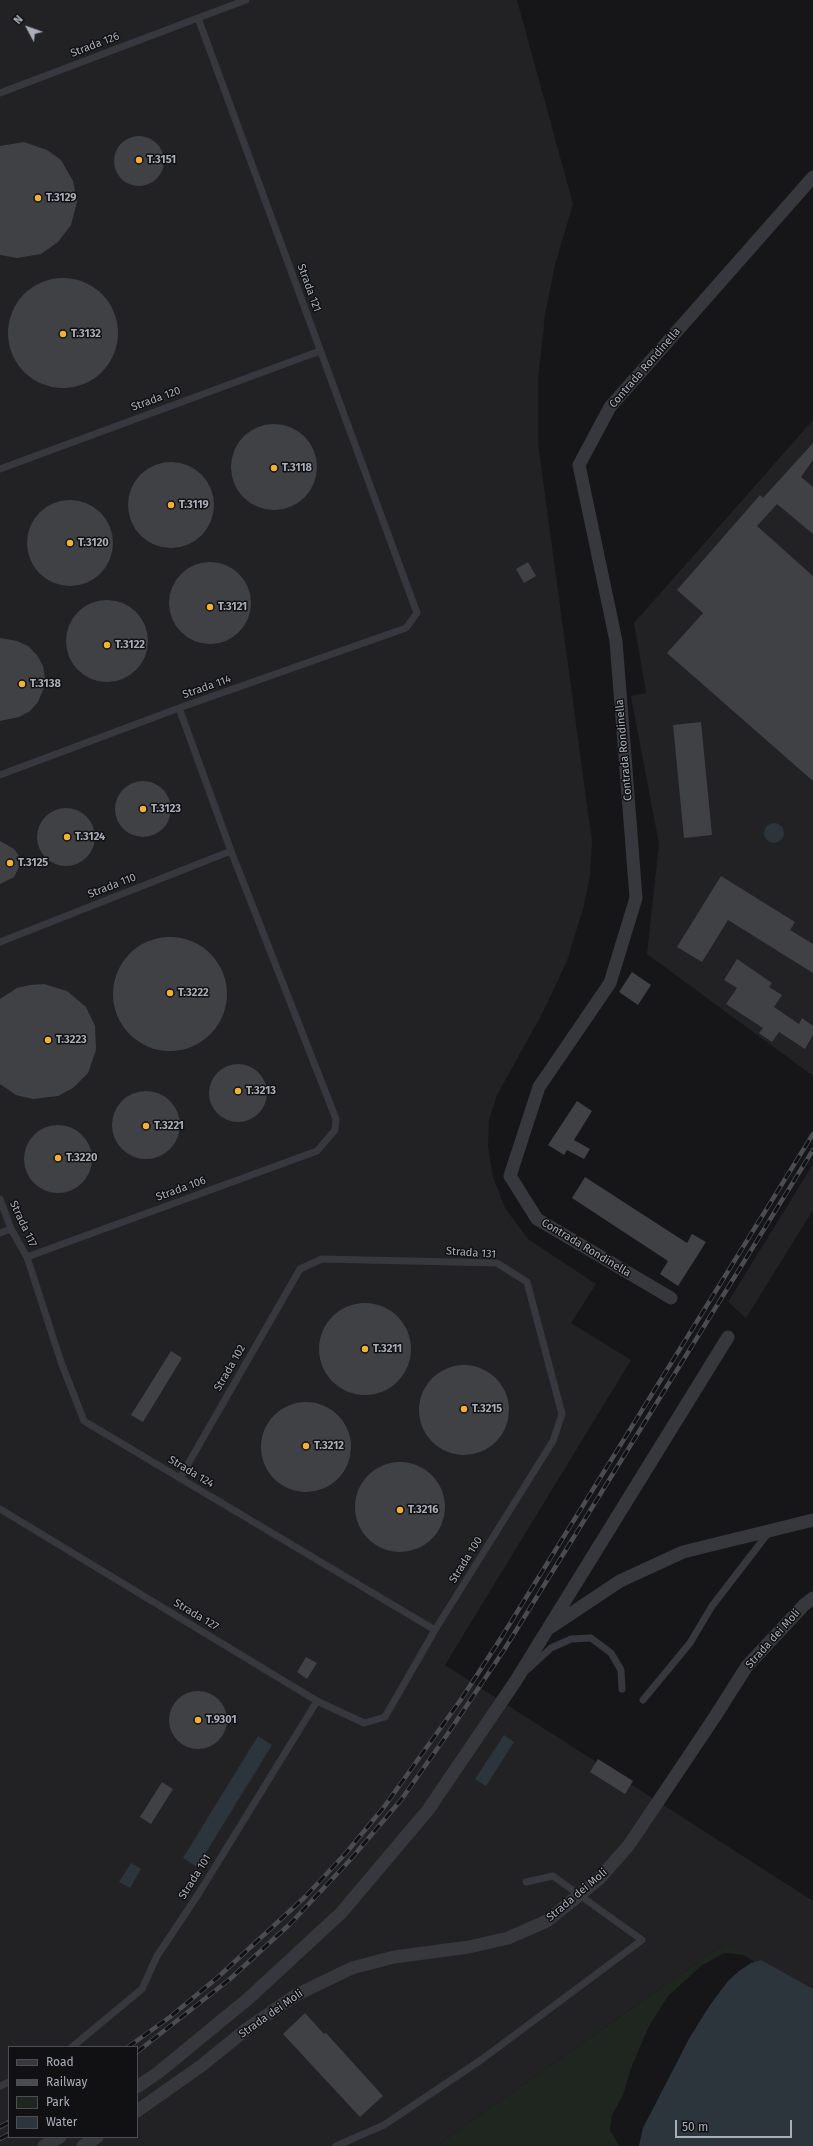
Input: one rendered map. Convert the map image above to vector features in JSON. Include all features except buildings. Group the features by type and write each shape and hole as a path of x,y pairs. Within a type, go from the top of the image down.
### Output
{"street":[{"name":"Contrada Rondinella","path":"670,1298 537,1219 510,1176 539,1088 610,983 636,898 616,641 579,465 610,407 813,177"},
{"path":"138,2086 159,2072 249,1998 341,1913 428,1810 548,1629 728,1337"},
{"path":"548,1629 620,1581 683,1552 813,1520"},
{"name":"Strada dei Moli","path":"138,2110 202,2066 248,2028 296,1994 352,1968 394,1957 469,1948 508,1938 547,1921 599,1879 629,1845 747,1666 804,1605 813,1598"},
{"path":"44,2146 58,2138"},
{"path":"83,2146 95,2138"}],"lane":[{"path":"198,18 246,0"},
{"name":"Strada 126","path":"0,93 198,18"},
{"name":"Strada 121","path":"198,18 417,613"},
{"name":"Strada 120","path":"0,468 320,351"},
{"name":"Strada 114","path":"0,775 179,708 406,628 417,613"},
{"path":"179,708 232,852"},
{"name":"Strada 110","path":"0,942 232,852"},
{"name":"Strada 106","path":"27,1257 317,1151 335,1130 336,1120 232,852"},
{"name":"Strada 117","path":"0,1199 11,1229 27,1257"},
{"path":"0,1233 11,1229"},
{"name":"Strada 124","path":"27,1257 61,1362 84,1420 436,1630"},
{"name":"Strada 131","path":"300,1270 322,1259 497,1263 527,1282 562,1414"},
{"name":"Strada 102","path":"180,1478 300,1270"},
{"name":"Strada 100","path":"385,1717 436,1630 553,1442 562,1414"},
{"name":"Strada 127","path":"0,1509 317,1701 364,1723 385,1717"},
{"path":"644,1700 690,1643 712,1606 769,1532"},
{"path":"514,1682 551,1648 571,1639 591,1638 611,1653 621,1670 622,1689"},
{"name":"Strada 101","path":"73,2046 142,1989 157,1956 199,1893 317,1701"},
{"path":"336,2146 384,2125 481,2060 642,1940 553,1876 526,1882"}],"shaded area":[{"path":"0,0 517,0 573,204 555,265 545,315 538,379 538,443 592,842 590,875 584,905 567,961 543,1012 497,1095 489,1120 488,1146 493,1177 505,1208 528,1239 596,1284 571,1323 631,1360 445,1665 813,1901 813,1999 725,1943 436,2146 0,2146"},
{"path":"813,420 813,1076 647,954 659,844 631,696 646,693 634,623"},
{"path":"813,1164 813,1210 746,1318 728,1302"}],"green space":[{"path":"725,1943 761,1960 746,1955 724,1953 701,1966 668,1996 649,2026 631,2068 623,2095 612,2115 610,2130 619,2146 436,2146"}],"water":[{"path":"774,823 781,826 784,833 781,840 774,843 767,840 764,833 767,826"},
{"path":"504,1735 514,1742 486,1786 475,1779"},
{"path":"258,1736 272,1745 197,1867 183,1858"},
{"path":"131,1863 141,1869 130,1888 119,1882"},
{"path":"761,1960 813,1989 813,2146 639,2146 643,2128 690,2037 710,2005 728,1981 739,1971 751,1963"}],"railway":[{"path":"129,2046 170,2017 217,1978 306,1896 346,1853 384,1807 462,1698 501,1638 813,1134"},
{"path":"138,2051 230,1979 290,1924 350,1860 401,1800 504,1650 813,1150"},
{"path":"0,2127 8,2123"},
{"path":"0,2139 8,2135"}],"place":[{"name":"T.3151","path":"139,160"},
{"name":"T.3129","path":"38,198"},
{"name":"T.3132","path":"63,334"},
{"name":"T.3118","path":"274,468"},
{"name":"T.3119","path":"171,505"},
{"name":"T.3120","path":"70,543"},
{"name":"T.3121","path":"210,607"},
{"name":"T.3122","path":"107,645"},
{"name":"T.3138","path":"22,684"},
{"name":"T.3123","path":"143,809"},
{"name":"T.3124","path":"67,837"},
{"name":"T.3125","path":"10,863"},
{"name":"T.3222","path":"170,993"},
{"name":"T.3223","path":"48,1040"},
{"name":"T.3213","path":"238,1091"},
{"name":"T.3221","path":"146,1126"},
{"name":"T.3220","path":"58,1158"},
{"name":"T.3211","path":"365,1349"},
{"name":"T.3215","path":"464,1409"},
{"name":"T.3212","path":"306,1446"},
{"name":"T.3216","path":"400,1510"},
{"name":"T.9301","path":"198,1720"}]}
